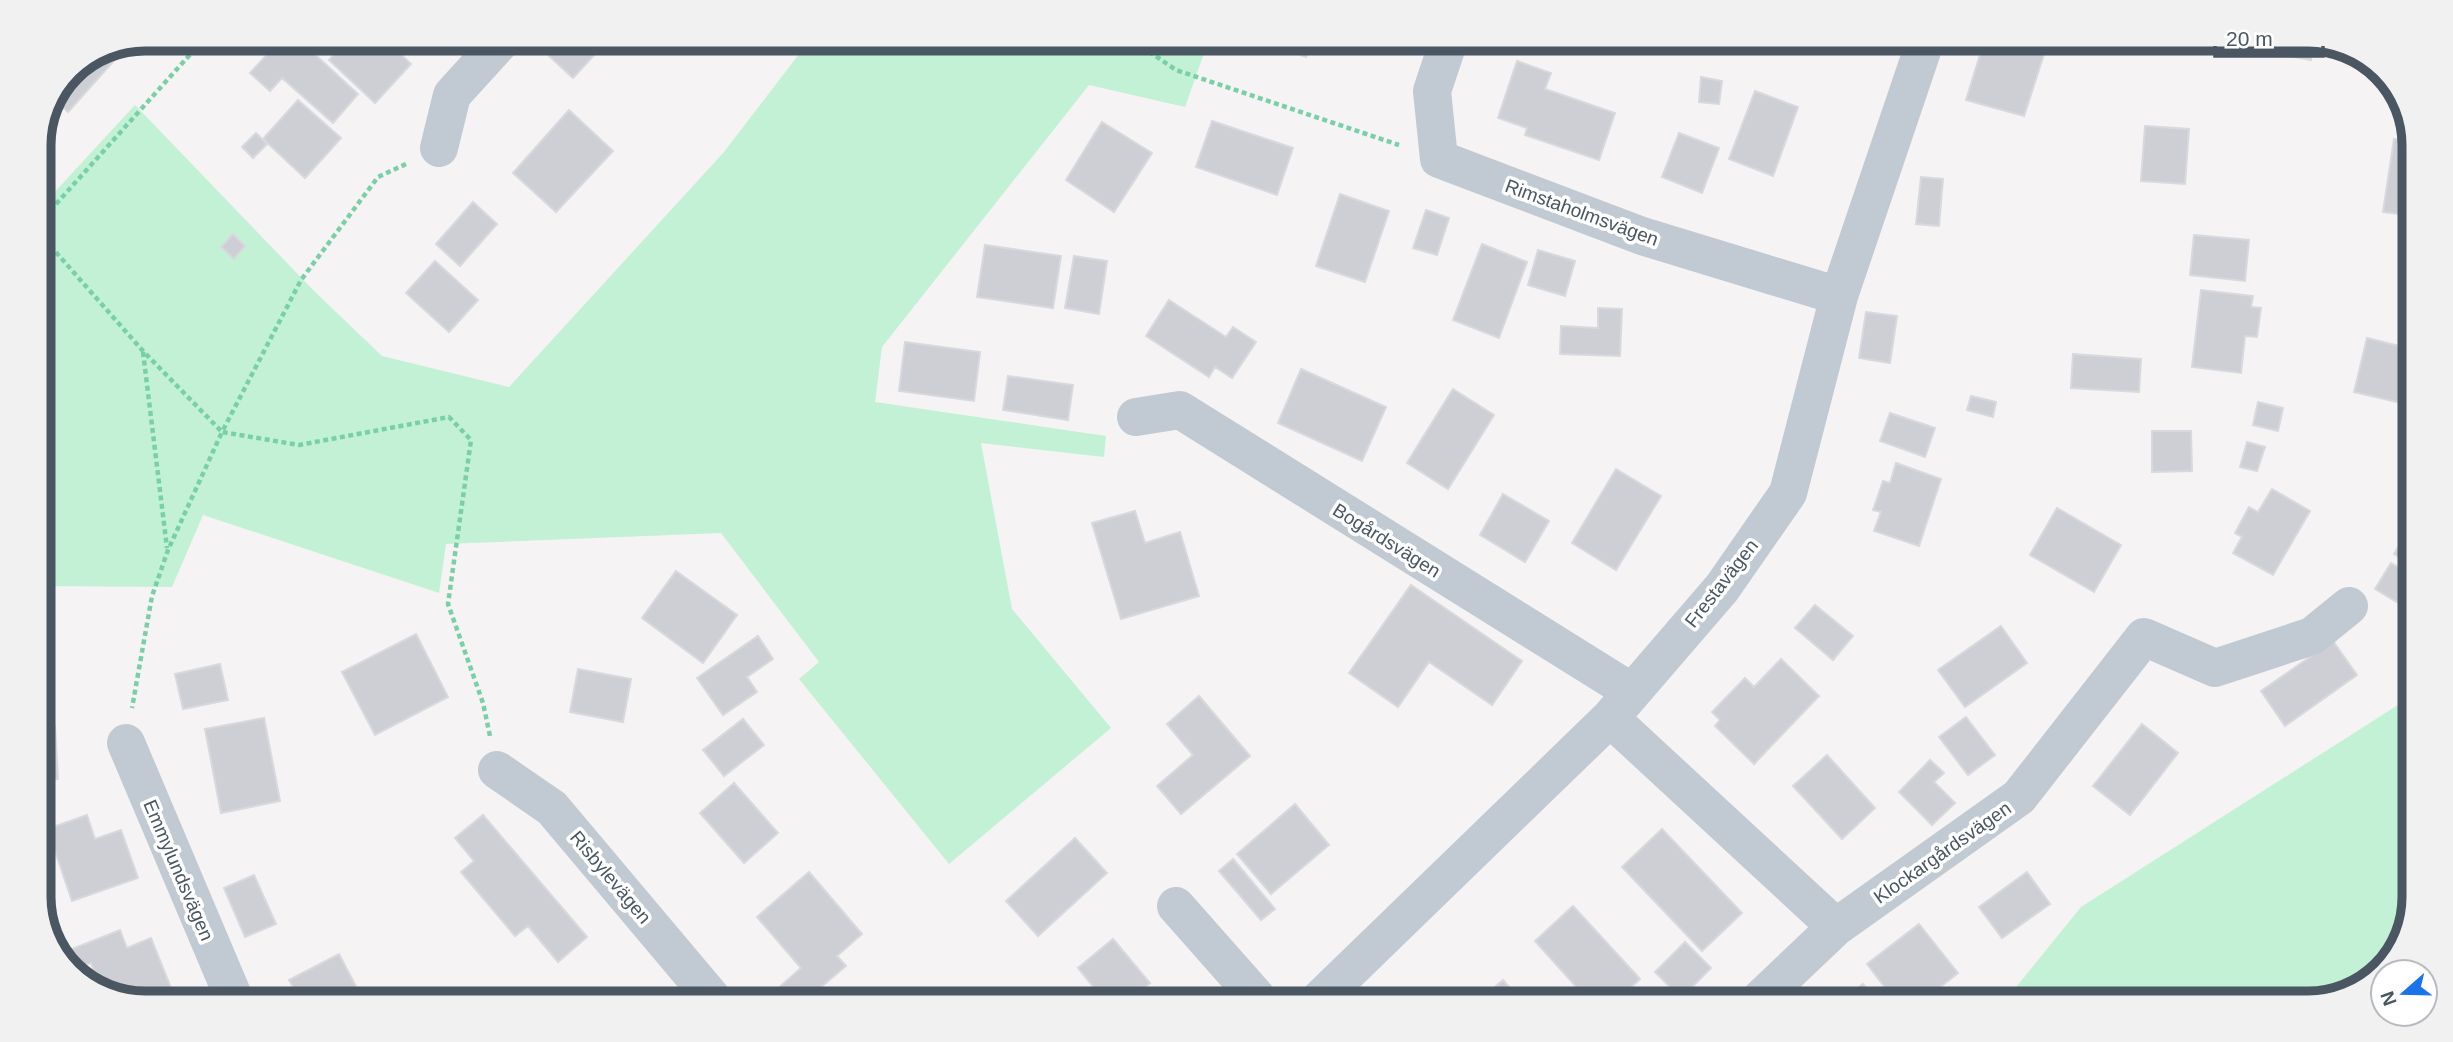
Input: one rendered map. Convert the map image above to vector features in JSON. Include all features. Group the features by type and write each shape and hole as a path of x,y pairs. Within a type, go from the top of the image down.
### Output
{"street":[{"path":"439,148 452,95 492,51"},
{"path":"1439,159 1432,91 1445,51"},
{"name":"Frestavägen","path":"1328,991 1621,705 1721,589 1787,493 1839,296 1922,51"},
{"name":"Rimstaholmsvägen","path":"1439,159 1642,236 1839,296"},
{"name":"Bogårdsvägen","path":"1136,417 1180,410 1621,705"},
{"name":"Klockargårdsvägen","path":"1769,991 1836,927 2020,797 2144,637 2215,668 2312,636 2349,606"},
{"path":"1621,705 1836,927"},
{"name":"Emmylundsvägen","path":"126,743 231,991"},
{"name":"Risbylevägen","path":"497,770 552,808 706,991"},
{"path":"1176,906 1251,991"}],"path":[{"path":"51,210 193,51"},
{"path":"1148,51 1176,70 1439,159"},
{"path":"126,743 152,596 168,550 222,432 301,280 378,177 439,148"},
{"path":"51,247 143,351 222,432 299,445 449,417 471,440 448,604 483,703 497,770"},
{"path":"143,351 168,550"}],"green space":[{"path":"801,51 1205,51 1185,107 1089,85 882,347 875,402 1106,436 1104,457 981,443 1012,609 1111,728 949,864 799,679 819,662 721,533 446,544 439,593 203,515 172,587 51,586 51,196 135,105 314,291 382,356 509,387 724,152"},
{"path":"2402,702 2400,916 2390,944 2380,958 2369,958 2369,967 2347,983 2308,991 2013,991 2081,907"}],"building":[{"path":"270,51 311,51 358,94 333,123 282,78 270,91 250,73"},
{"path":"337,51 397,51 411,64 375,103 329,60"},
{"path":"552,51 598,51 573,78 548,55"},
{"path":"1289,51 1309,51 1306,57"},
{"path":"1981,51 2045,51 2024,116 1966,100"},
{"path":"2288,51 2312,51 2311,60 2288,56"},
{"path":"119,55 68,112 60,104 70,88 98,63"},
{"path":"1517,61 1551,73 1545,89 1615,113 1599,160 1525,135 1527,128 1498,118"},
{"path":"1701,77 1722,81 1719,104 1699,102"},
{"path":"1755,91 1798,107 1773,176 1729,159"},
{"path":"298,100 341,138 305,178 263,139"},
{"path":"569,110 613,151 556,212 513,173"},
{"path":"1212,121 1293,148 1277,195 1196,167"},
{"path":"1102,122 1152,153 1114,212 1066,180"},
{"path":"2145,126 2189,129 2185,184 2141,181"},
{"path":"256,133 267,144 253,158 242,147"},
{"path":"1679,133 1719,148 1702,193 1662,177"},
{"path":"2394,139 2402,140 2402,214 2383,212"},
{"path":"1921,177 1943,179 1939,226 1916,224"},
{"path":"1340,194 1389,211 1365,282 1316,266"},
{"path":"473,202 497,224 460,266 436,244"},
{"path":"1426,210 1449,218 1437,255 1413,248"},
{"path":"233,234 245,246 234,259 221,247"},
{"path":"2194,235 2249,240 2245,281 2190,275"},
{"path":"1482,244 1527,262 1499,338 1453,320"},
{"path":"985,245 1061,256 1053,308 977,297"},
{"path":"1538,250 1575,261 1565,296 1528,285"},
{"path":"1074,256 1107,261 1099,314 1065,308"},
{"path":"435,261 478,300 449,332 406,293"},
{"path":"2201,290 2253,296 2251,307 2261,308 2257,337 2245,336 2241,373 2192,367"},
{"path":"1169,300 1226,337 1233,327 1256,342 1232,378 1215,367 1209,377 1146,336"},
{"path":"1598,308 1622,309 1620,356 1560,354 1561,326 1598,328"},
{"path":"1866,312 1897,316 1890,363 1859,358"},
{"path":"2367,338 2402,347 2402,403 2354,392"},
{"path":"905,342 980,352 974,401 899,391"},
{"path":"2073,354 2141,359 2139,392 2071,388"},
{"path":"1301,369 1386,407 1362,461 1278,423"},
{"path":"1008,376 1073,385 1068,420 1003,410"},
{"path":"1453,389 1494,415 1448,489 1407,463"},
{"path":"1971,396 1996,402 1993,417 1967,410"},
{"path":"2258,402 2283,408 2278,431 2253,425"},
{"path":"1890,413 1935,428 1925,457 1880,441"},
{"path":"2152,431 2191,431 2192,471 2152,472"},
{"path":"2247,442 2265,447 2257,471 2240,467"},
{"path":"1896,463 1941,479 1919,546 1874,531 1881,512 1873,510 1883,481 1890,483"},
{"path":"1616,469 1661,496 1616,570 1572,543"},
{"path":"2272,489 2310,511 2273,575 2233,553 2242,537 2235,533 2249,507 2258,512"},
{"path":"1503,494 1549,521 1525,562 1480,535"},
{"path":"2057,508 2121,545 2094,592 2030,555"},
{"path":"1135,511 1145,543 1180,532 1199,596 1121,619 1092,523"},
{"path":"2402,541 2402,559 2394,554"},
{"path":"2391,563 2402,569 2402,605 2375,589"},
{"path":"676,571 737,615 703,663 642,618"},
{"path":"1411,585 1522,661 1492,705 1429,662 1398,707 1349,673"},
{"path":"1815,605 1853,636 1833,660 1795,628"},
{"path":"2001,626 2027,663 1965,707 1938,670"},
{"path":"416,634 448,697 375,735 342,672"},
{"path":"758,636 773,659 747,677 757,692 723,715 697,678"},
{"path":"2333,641 2357,675 2285,726 2261,691"},
{"path":"1781,659 1819,696 1754,764 1715,726 1720,720 1712,712 1745,678 1754,687"},
{"path":"220,664 228,700 183,709 175,674"},
{"path":"578,669 631,679 623,722 570,712"},
{"path":"1199,696 1250,756 1181,814 1157,786 1193,755 1167,724"},
{"path":"1966,717 1995,755 1968,775 1939,737"},
{"path":"264,718 280,801 221,813 205,729"},
{"path":"743,719 764,745 724,776 703,750"},
{"path":"2142,724 2178,753 2130,815 2093,786"},
{"path":"51,726 55,726 58,779 51,779"},
{"path":"1827,755 1875,808 1842,839 1793,786"},
{"path":"1930,760 1944,773 1934,782 1955,803 1932,825 1899,792"},
{"path":"734,783 778,833 744,863 700,813"},
{"path":"1295,804 1329,845 1271,894 1237,854"},
{"path":"87,815 95,839 121,830 138,878 72,901 54,848 51,849 51,828"},
{"path":"483,815 587,937 558,962 528,926 515,936 461,872 474,861 455,838"},
{"path":"1662,829 1742,913 1702,951 1622,867"},
{"path":"1075,838 1107,873 1038,936 1006,901"},
{"path":"1233,859 1275,909 1261,920 1219,871"},
{"path":"809,872 862,934 837,956 846,966 816,991 777,991 801,968 757,917"},
{"path":"2027,872 2050,904 2002,938 1979,907"},
{"path":"254,875 276,924 245,937 224,888"},
{"path":"1573,906 1640,979 1627,991 1580,991 1535,941"},
{"path":"1919,924 1958,973 1935,991 1888,991 1867,964"},
{"path":"120,930 127,948 151,938 172,991 126,989 109,984 97,978 91,963 81,967 68,951"},
{"path":"1113,939 1150,983 1140,991 1097,991 1078,968"},
{"path":"1685,942 1711,968 1688,991 1674,991 1655,972"},
{"path":"339,954 358,991 295,991 289,980"},
{"path":"1503,980 1512,991 1490,991"},
{"path":"1863,984 1869,991 1854,991"}]}
